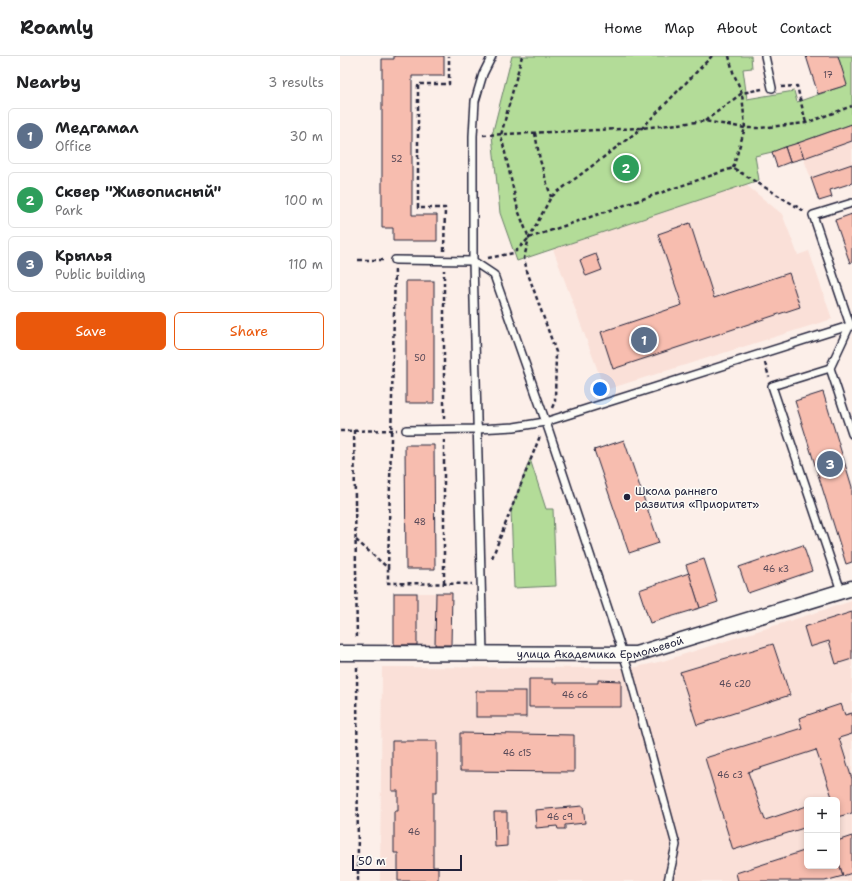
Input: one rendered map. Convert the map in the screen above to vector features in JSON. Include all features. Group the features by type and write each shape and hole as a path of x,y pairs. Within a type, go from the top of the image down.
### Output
{"street":[{"name":"улица Академика Ермольевой","path":"340,653 636,654 847,589"}],"lane":[{"path":"483,654 473,261 473,136 475,101 483,74 492,56"},
{"path":"765,56 772,88"},
{"path":"852,203 813,215 851,325 830,368 852,434"},
{"path":"395,260 473,261 494,275 545,422 550,431 628,669 676,845 668,881"},
{"path":"406,430 514,427 545,422 851,325"},
{"path":"830,368 772,386 847,589"}],"path":[{"path":"444,583 445,208 418,208 418,84 449,84 449,56"},
{"path":"522,56 501,135 518,210 529,238"},
{"path":"490,562 545,422 555,401 556,352 527,272 524,258 529,238 551,197 642,128 712,56"},
{"path":"729,56 733,72 742,92 745,128 733,168"},
{"path":"705,121 742,92 797,86 806,123"},
{"path":"473,136 642,128 705,121 745,128 806,123 852,106"},
{"path":"535,133 540,160 551,197"},
{"path":"473,261 514,253 529,238 733,168 813,215"},
{"path":"358,260 395,260 388,583 460,584"},
{"path":"764,360 772,386"},
{"path":"340,431 406,430"},
{"path":"356,540 388,568"}],"shaded area":[{"path":"852,124 852,183 830,190 832,197 819,201 798,143"},
{"path":"745,184 782,214 798,255 809,251 832,319 605,390 553,249"},
{"path":"394,593 452,593 451,645 394,645"},
{"path":"852,601 852,881 380,881 382,667 628,669 663,661"}],"green space":[{"path":"512,56 751,56 752,68 743,69 747,99 794,91 797,102 846,85 838,56 852,56 852,124 772,152 755,156 759,180 517,261 500,213 492,135"},
{"path":"530,459 546,509 553,509 556,586 514,588 511,510"}],"building":[{"path":"394,56 444,56 444,76 412,76 412,215 437,215 437,241 393,241 393,228 382,228 382,59 394,59"},
{"path":"806,56 838,56 847,85 818,94"},
{"path":"852,124 852,141 804,158 798,143"},
{"path":"798,143 804,158 790,162 785,147"},
{"path":"785,147 790,162 777,167 772,152"},
{"path":"852,164 852,183 830,190 832,197 819,201 811,178"},
{"path":"852,214 852,262 850,263 835,220"},
{"path":"690,223 714,298 789,273 800,307 613,369 601,332 682,305 658,234"},
{"path":"596,254 602,270 586,276 580,260"},
{"path":"406,281 434,281 434,403 406,403"},
{"path":"823,392 852,487 852,562 846,564 795,401"},
{"name":"Школа раннего развития «Приоритет»","path":"624,440 659,543 629,553 594,450"},
{"path":"405,445 434,445 435,569 406,569"},
{"path":"803,545 812,571 748,593 739,567"},
{"path":"704,559 718,602 700,608 686,565"},
{"path":"689,573 700,608 650,623 639,590"},
{"path":"394,593 417,593 417,645 394,645"},
{"path":"436,593 452,593 451,645 435,645"},
{"path":"852,612 852,659 836,664 829,641 810,647 804,627"},
{"path":"773,644 790,695 697,725 680,672"},
{"path":"529,679 553,679 553,683 598,683 598,680 621,681 621,707 529,707"},
{"path":"476,691 526,691 526,717 476,717"},
{"path":"841,704 845,715 852,713 852,734 839,738 852,779 852,813 840,816 840,797 832,797 816,750 748,772 765,820 804,807 804,828 733,850 705,758 802,728 799,718"},
{"path":"460,733 574,735 574,772 460,771"},
{"path":"392,741 437,741 437,792 433,792 433,867 438,867 438,881 398,881 398,853 394,853 394,811 398,811 398,791 392,791"},
{"path":"583,806 585,823 565,825 565,829 558,829 557,826 536,828 535,810"},
{"path":"494,812 507,812 507,846 495,847"},
{"path":"852,836 852,873 843,876 840,866 840,840"},
{"path":"804,851 804,869 840,869 840,866 843,876 825,881 738,881 736,873"}],"place":[{"name":"Сквер \"Живописный\"","path":"626,168"},
{"name":"Медгамал","path":"644,340"},
{"name":"Крылья","path":"830,464"},
{"name":"Школа раннего развития «Приоритет»","path":"627,497"}]}
